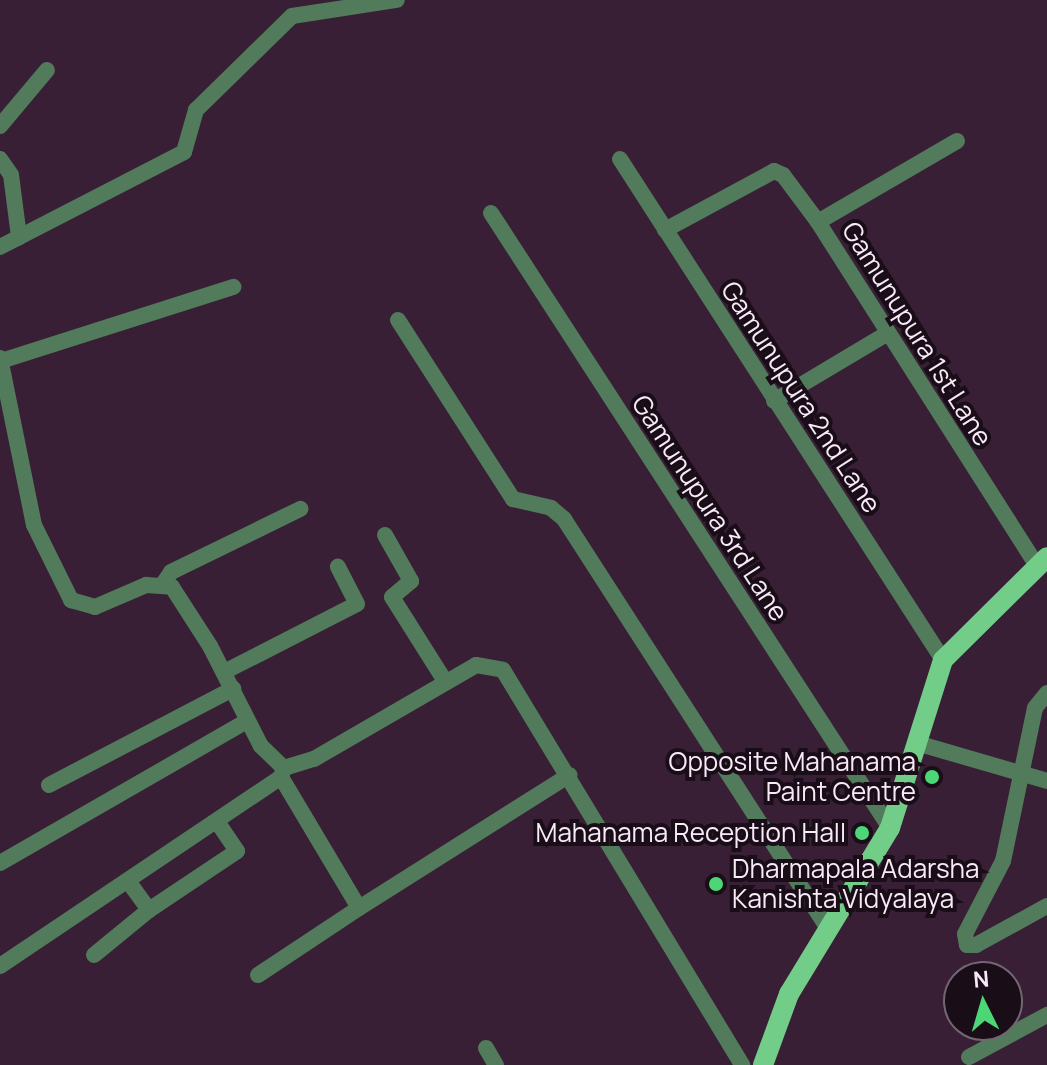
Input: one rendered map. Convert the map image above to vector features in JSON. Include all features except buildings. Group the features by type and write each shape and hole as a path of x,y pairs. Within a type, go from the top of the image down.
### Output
{"main road":[{"path":"763,1065 789,994 890,828 920,744 943,660 1042,561"}],"street":[{"path":"0,247 184,152 191,143 190,123 196,110 292,16 397,0"},
{"path":"0,126 47,70"},
{"name":"Gamunupura 1st Lane","path":"957,141 818,222 888,333 1042,561"},
{"path":"0,159 11,175 19,237"},
{"name":"Gamunupura 2nd Lane","path":"620,159 943,660"},
{"path":"665,230 774,171 783,175 818,222"},
{"name":"Gamunupura 3rd Lane","path":"491,213 890,828"},
{"path":"233,287 0,359 6,427 34,525 63,592 82,606 95,607 146,585 163,584 179,594 224,672 261,746 282,772 359,908"},
{"path":"398,320 513,499 551,508 564,519 827,927"},
{"path":"774,401 888,333"},
{"path":"163,584 171,572 300,509"},
{"path":"385,535 411,581 392,597 445,681"},
{"path":"224,672 357,604 338,567"},
{"path":"0,966 217,821 282,772 314,759 476,665 503,670 742,1065"},
{"path":"49,785 233,689"},
{"path":"1047,693 1035,708 1024,775 1003,861 965,934 967,945 976,945 1047,906"},
{"path":"0,863 247,721"},
{"path":"920,744 1047,781"},
{"path":"258,975 569,775"},
{"path":"94,955 149,910 237,851 217,821"},
{"path":"128,881 149,910"},
{"path":"969,1057 1047,1015"},
{"path":"486,1048 496,1065"}],"place":[{"name":"Opposite Mahanama Paint Centre","path":"932,777"},
{"name":"Mahanama Reception Hall","path":"862,833"},
{"name":"Dharmapala Adarsha Kanishta Vidyalaya","path":"716,884"}]}
